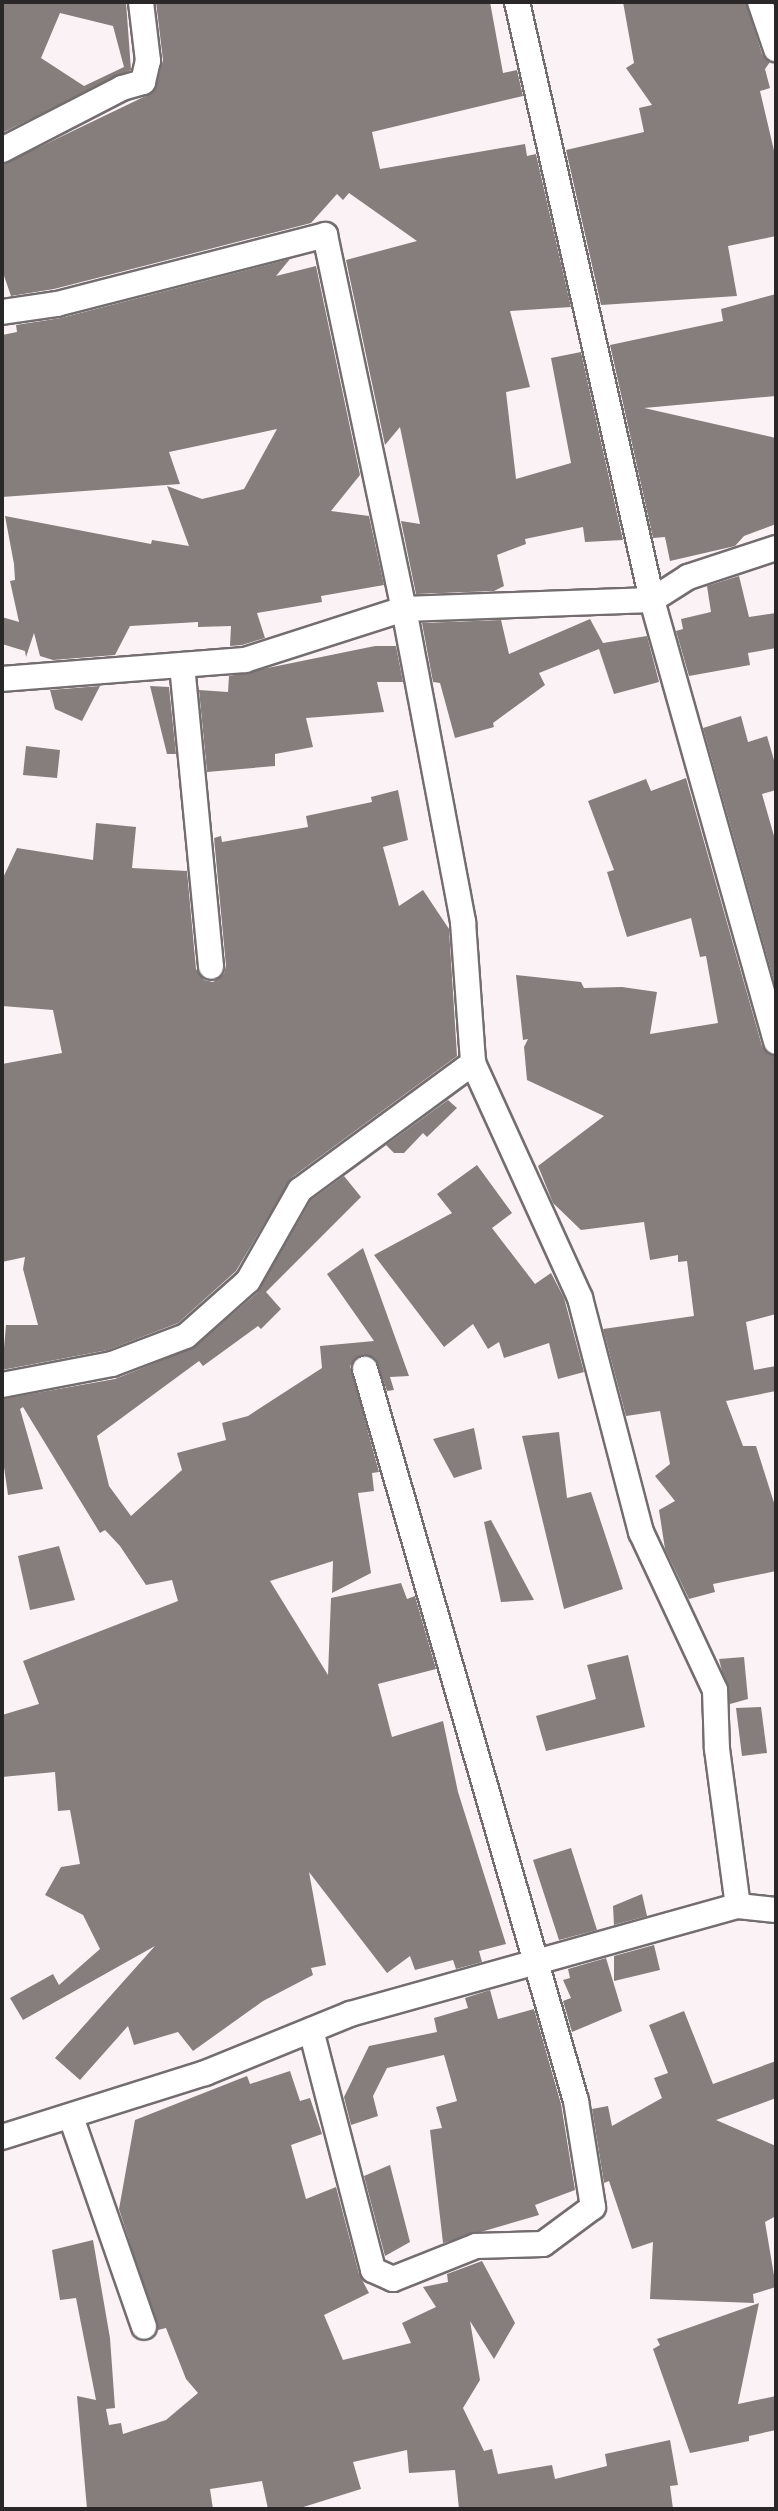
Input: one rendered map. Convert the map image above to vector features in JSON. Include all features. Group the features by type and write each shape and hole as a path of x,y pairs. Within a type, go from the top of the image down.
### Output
{"street":[{"path":"2,150 122,88 144,82 148,61 141,2"},
{"path":"517,2 652,600 776,1042"},
{"path":"760,2 776,49"},
{"path":"2,312 57,304 325,235 404,609 463,922 473,1063 580,1298 640,1532 715,1690 717,1749 738,1906"},
{"path":"2,679 245,660 404,609 652,600 688,577 776,548"},
{"path":"182,665 211,967"},
{"path":"2,1385 112,1364 186,1336 248,1281 300,1190 473,1063"},
{"path":"311,2030 373,2270 393,2279 476,2246 542,2244 593,2207 576,2101 365,1369"},
{"path":"2,2137 205,2073 350,2014 538,1965 738,1906 776,1910"},
{"path":"71,2117 144,2327"}],"building":[{"path":"2,2 126,2 131,70 2,133","holes":["60,13 113,26 124,67 84,86 41,58"]},
{"path":"156,2 490,2 503,73 517,70 523,96 372,132 380,169 525,144 527,156 536,154 571,307 510,311 530,387 506,392 516,479 571,463 551,358 581,352 623,540 585,542 583,527 525,539 526,544 497,555 504,586 494,591 416,594 401,521 420,524 400,427 385,445 346,260 417,241 349,193 343,200 337,194 311,223 54,289 11,296 2,270 2,165 154,92 163,60"},
{"path":"623,2 746,2 762,54 770,62 765,69 770,88 760,91 776,159 776,236 728,246 737,296 601,305 566,150 644,132 639,108 652,105 626,68 634,63"},
{"path":"290,259 276,276 316,266 360,475 331,511 369,516 384,585 321,596 322,602 257,613 265,638 242,645 230,646 231,626 198,627 198,622 130,626 115,655 53,660 40,656 34,633 26,657 25,651 2,644 2,617 19,622 10,581 15,580 14,564 5,516 151,544 152,540 189,546 167,486 202,499 244,489 277,429 169,452 180,484 2,497 2,335 17,332 16,325 61,318"},
{"path":"776,294 776,396 644,408 776,438 776,524 744,536 735,546 670,561 665,537 653,538 610,345 723,321 721,309"},
{"path":"739,576 749,617 776,613 776,648 748,653 750,665 689,676 676,631 683,629 681,619 711,612 707,586"},
{"path":"590,619 603,643 647,636 659,682 614,694 599,649 539,673 545,685 493,723 494,727 455,738 440,683 433,682 422,623 501,620 509,654"},
{"path":"375,646 396,646 403,682 377,682 384,712 306,718 313,747 275,754 275,766 207,772 199,690 228,692 229,676"},
{"path":"100,686 82,721 55,709 50,690"},
{"path":"150,686 169,687 176,754 167,754"},
{"path":"741,716 748,742 767,736 776,767 776,790 762,794 776,843 776,988 703,728"},
{"path":"26,746 60,750 57,778 23,775"},
{"path":"686,778 762,1046 776,1056 776,1314 746,1322 754,1370 776,1366 776,1391 726,1401 743,1446 756,1446 776,1509 776,1571 713,1584 715,1592 689,1599 665,1549 659,1510 675,1501 655,1476 670,1464 660,1411 626,1416 603,1329 694,1316 687,1261 678,1262 678,1255 650,1260 644,1222 581,1230 553,1203 538,1166 604,1116 527,1080 524,1047 528,1039 523,1040 516,975 581,982 584,988 622,987 657,992 650,1034 718,1023 706,956 700,957 691,918 627,937 607,872 614,870 588,801 646,779 651,791"},
{"path":"398,790 408,840 383,847 399,906 423,890 449,929 457,1056 291,1178 236,1271 178,1323 108,1350 2,1370 6,1325 38,1325 23,1269 25,1257 2,1262 2,1064 62,1053 53,1010 2,1006 2,880 17,848 93,860 96,823 136,827 132,868 187,871 196,969 204,980 213,982 224,974 226,966 214,838 221,836 222,842 308,827 306,816 372,802 371,797"},
{"path":"448,1100 457,1108 427,1137 423,1133 404,1153 394,1153 386,1145"},
{"path":"477,1165 512,1213 492,1228 535,1284 551,1273 564,1298 584,1372 558,1379 549,1343 504,1358 499,1342 488,1349 473,1324 444,1347 374,1255 452,1213 437,1194"},
{"path":"344,1176 361,1197 266,1292 281,1309 261,1329 258,1326 203,1366 199,1361 97,1436 109,1486 131,1516 182,1470 177,1453 226,1440 222,1423 248,1416 322,1368 320,1346 374,1341 327,1274 363,1248 409,1376 390,1377 394,1390 387,1391 375,1358 360,1355 350,1366 379,1472 372,1473 374,1491 358,1493 371,1573 332,1593 333,1561 270,1581 328,1675 331,1598 401,1583 407,1599 415,1596 436,1669 378,1684 392,1737 443,1721 458,1792 506,1944 479,1951 482,1962 456,1969 453,1960 415,1970 410,1956 387,1973 309,1872 326,1965 311,1968 313,1975 263,2001 193,2051 178,2032 134,2045 128,2026 80,2080 55,2058 155,1946 23,2020 10,1998 53,1974 59,1985 100,1949 83,1915 45,1895 61,1867 80,1864 70,1810 58,1811 55,1772 2,1777 2,1715 39,1704 23,1661 178,1601 172,1580 146,1585 120,1546 105,1530 100,1533 23,1407 20,1409 43,1489 8,1495 2,1453 2,1399 115,1379 195,1347 258,1292 311,1200"},
{"path":"474,1428 482,1469 454,1478 433,1439"},
{"path":"559,1432 567,1498 591,1492 623,1589 564,1609 522,1436"},
{"path":"491,1520 534,1600 501,1602 484,1522"},
{"path":"59,1546 75,1600 30,1610 18,1556"},
{"path":"628,1655 645,1727 546,1751 536,1716 596,1699 587,1665"},
{"path":"744,1657 748,1699 730,1704 719,1659"},
{"path":"761,1707 767,1753 742,1756 736,1708"},
{"path":"571,1848 597,1930 559,1940 533,1860"},
{"path":"642,1894 647,1916 614,1925 613,1906"},
{"path":"654,1945 660,1970 614,1981 614,1956"},
{"path":"606,1958 622,2011 572,2032 563,2001 571,1998 563,1980 570,1978 568,1969"},
{"path":"490,1990 498,2019 534,2009 561,2104 575,2190 535,2205 539,2215 443,2243 430,2130 442,2128 436,2107 457,2101 444,2055 387,2068 373,2096 378,2116 351,2125 344,2097 369,2046 437,2032 434,2018 468,2008 465,1998"},
{"path":"684,2011 713,2084 776,2061 776,2098 716,2120 776,2146 776,2216 765,2222 776,2287 753,2294 754,2303 650,2299 653,2242 632,2249 609,2181 604,2183 592,2109 608,2106 612,2126 662,2098 654,2078 668,2073 649,2025"},
{"path":"290,2071 300,2101 310,2098 322,2134 291,2145 306,2199 336,2187 359,2274 369,2293 324,2315 343,2360 411,2343 402,2323 436,2307 423,2287 448,2282 447,2274 482,2261 515,2323 494,2359 470,2321 480,2380 463,2408 484,2451 492,2449 498,2474 552,2465 555,2479 607,2466 605,2454 670,2440 678,2485 670,2486 673,2509 459,2509 455,2470 409,2473 407,2450 353,2462 361,2489 297,2509 268,2509 262,2481 210,2489 213,2509 87,2509 77,2396 96,2400 76,2298 60,2300 52,2250 93,2240 110,2338 115,2408 106,2409 109,2425 121,2423 123,2434 166,2420 198,2393 186,2379 166,2328 158,2330 119,2209 135,2120 247,2076 250,2084"},
{"path":"390,2165 410,2242 385,2256 364,2176"},
{"path":"759,2303 738,2404 776,2396 776,2430 749,2436 749,2441 690,2453 653,2349 660,2345 657,2339"}]}
